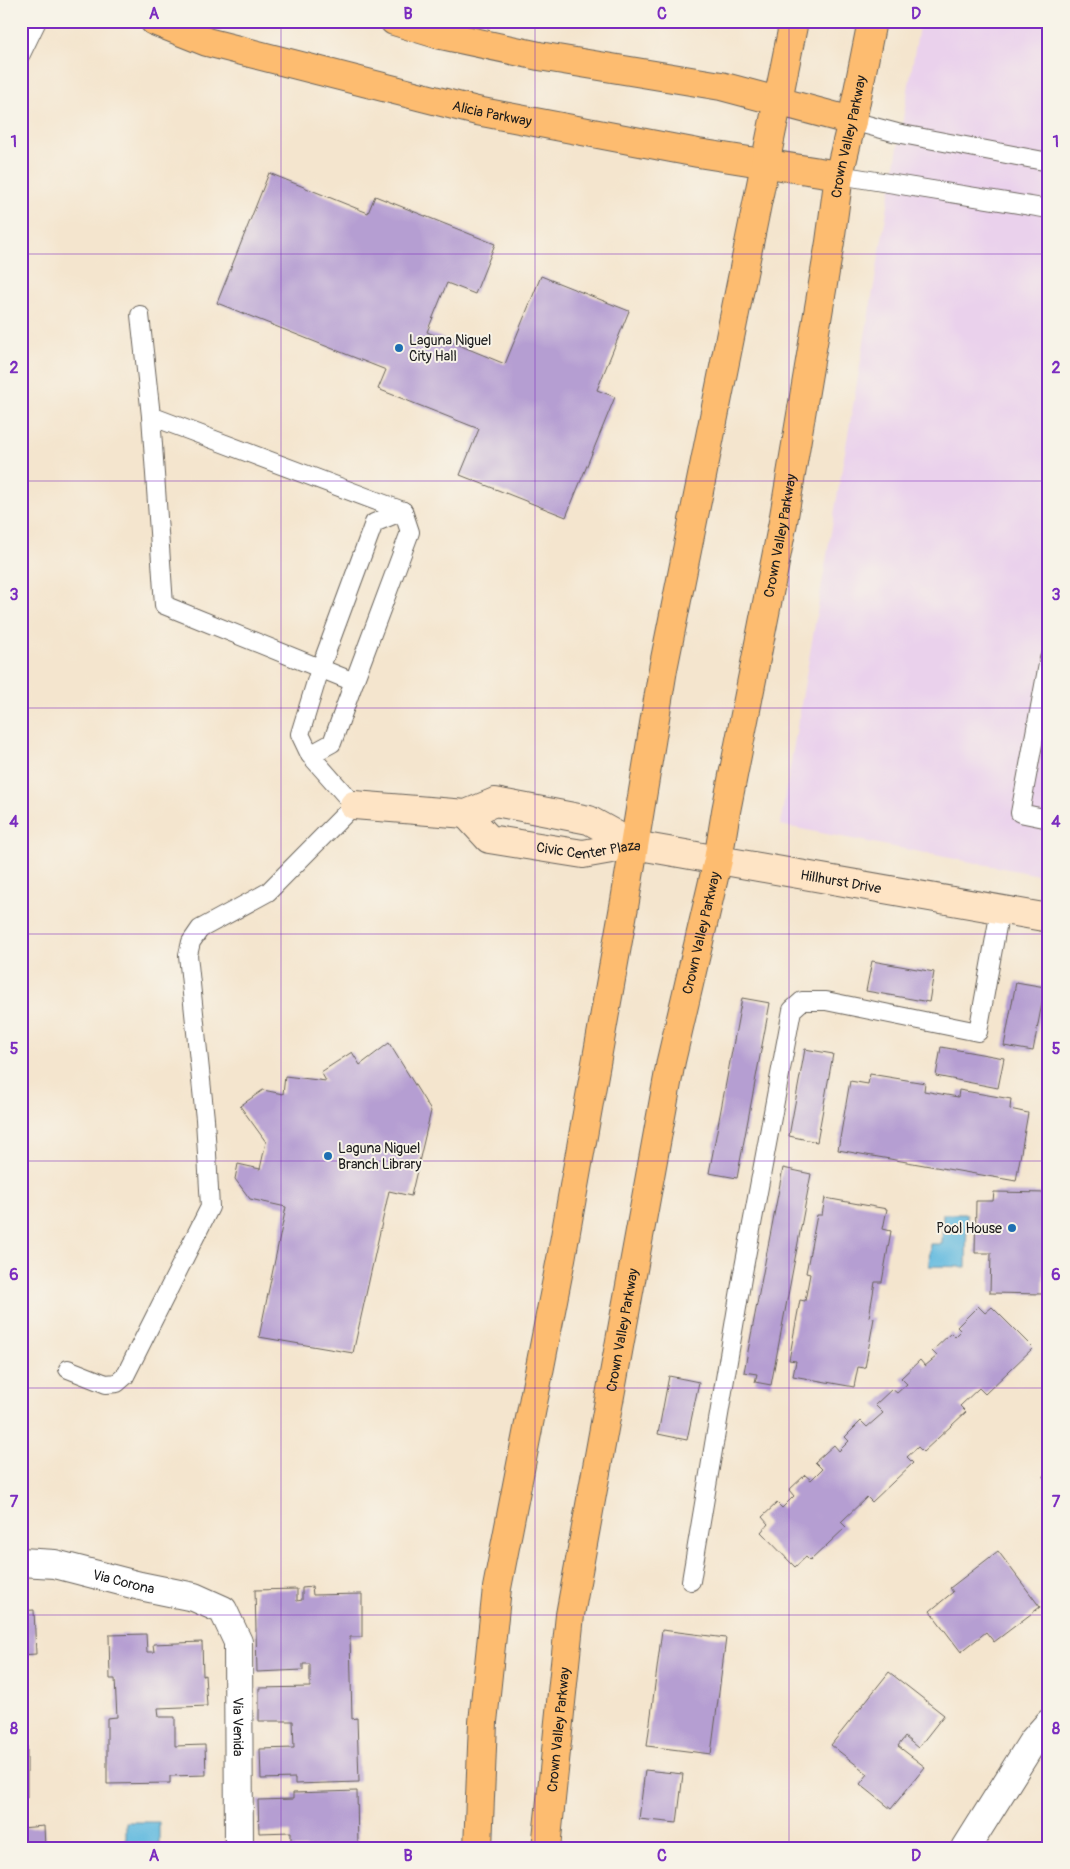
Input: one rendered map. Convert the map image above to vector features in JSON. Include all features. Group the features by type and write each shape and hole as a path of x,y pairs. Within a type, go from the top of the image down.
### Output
{"main road":[{"name":"Alicia Parkway","path":"154,21 208,42 477,111 688,151 839,175"},
{"path":"394,21 438,28 539,56 721,86 852,121"},
{"path":"478,1848 483,1722 497,1588 559,1268 665,660 794,21"},
{"name":"Crown Valley Parkway","path":"546,1848 570,1615 671,1061 718,860 783,522 830,242 839,175 872,21"}],"street":[{"name":"Civic Center Plaza","path":"354,805 466,814 495,802 589,820 634,845"},
{"name":"Civic Center Plaza","path":"466,814 489,839 583,854 634,845"},
{"name":"Hillhurst Drive","path":"634,845 1049,918"},
{"name":"Via Corona","path":"21,1562 55,1564 140,1586 194,1597 223,1610"},
{"name":"Via Venida","path":"223,1610 238,1642 239,1848"},
{"path":"966,1848 1033,1741 1049,1723"}],"lane":[{"path":"21,54 37,21"},
{"path":"852,121 897,133 1049,162"},
{"path":"839,175 1049,210"},
{"path":"140,315 151,416 164,605 354,682"},
{"path":"151,416 403,511"},
{"path":"68,1369 106,1384 117,1383 124,1376 210,1207 204,1119 188,955 191,942 200,929 268,892 354,805 310,755 300,734 320,669 374,523 403,511"},
{"path":"310,755 332,743 410,532 403,511"},
{"path":"1049,659 1020,813 1049,819"},
{"path":"691,1581 742,1278 792,1010 802,1001 826,1001 978,1032 1000,910"}],"shaded area":[{"path":"920,21 1049,21 1049,877 780,825"}],"water":[{"path":"943,1214 967,1214 966,1267 929,1266 930,1244 942,1244"},
{"path":"126,1822 159,1822 159,1847 132,1848 131,1843 126,1844"}],"building":[{"name":"Laguna Niguel City Hall","path":"269,173 368,213 375,196 495,244 475,294 447,283 427,332 505,364 541,276 629,311 597,390 615,397 566,517 460,475 479,429 378,389 386,370 217,303"},
{"path":"872,961 934,972 929,1002 866,991"},
{"path":"1016,982 1045,987 1033,1051 1004,1046"},
{"path":"742,998 770,1003 737,1178 709,1173"},
{"name":"Laguna Niguel Branch Library","path":"389,1043 431,1111 411,1196 389,1191 353,1353 259,1337 286,1207 250,1199 235,1179 238,1164 260,1169 266,1142 240,1106 263,1090 283,1094 285,1076 326,1081 321,1072 352,1052 360,1065"},
{"path":"941,1047 1004,1058 998,1088 936,1076"},
{"path":"805,1049 833,1054 817,1142 789,1136"},
{"path":"870,1074 925,1083 924,1091 958,1097 959,1090 1011,1099 1010,1109 1028,1113 1016,1181 838,1150 850,1081 868,1084"},
{"path":"783,1168 811,1174 771,1385 755,1382 757,1374 744,1372"},
{"name":"Pool House","path":"994,1192 1048,1193 1049,1255 1044,1255 1043,1294 990,1293 991,1253 975,1253 976,1201 993,1201"},
{"path":"825,1198 887,1209 883,1229 891,1231 882,1282 875,1282 869,1317 874,1318 865,1368 858,1367 854,1387 793,1376 796,1361 789,1360 800,1300 805,1301 810,1274 806,1273 817,1215 822,1215"},
{"path":"978,1306 985,1313 992,1307 1033,1348 985,1394 979,1388 960,1406 966,1412 923,1452 918,1447 907,1457 913,1463 872,1502 867,1497 841,1522 846,1527 810,1561 806,1557 795,1567 761,1532 768,1524 762,1517 777,1503 782,1508 794,1496 789,1490 805,1475 811,1480 822,1469 815,1462 834,1445 839,1451 849,1441 845,1437 861,1421 867,1427 883,1413 875,1405 892,1389 897,1393 907,1384 901,1378 920,1360 925,1366 937,1356 932,1351 951,1333 955,1337 961,1331 957,1327"},
{"path":"669,1376 699,1382 687,1440 658,1434"},
{"path":"1049,1474 1049,1489 1044,1476"},
{"path":"998,1551 1040,1607 994,1642 986,1632 961,1652 930,1611 953,1592 950,1588"},
{"path":"312,1587 313,1595 362,1594 362,1637 350,1637 352,1719 357,1718 359,1782 295,1784 295,1778 261,1779 260,1749 294,1748 293,1721 259,1721 259,1688 310,1687 310,1664 303,1664 303,1670 257,1672 255,1590 297,1589 297,1601 302,1600 302,1588"},
{"path":"34,1610 36,1654 21,1655 21,1611"},
{"path":"662,1630 726,1638 711,1754 647,1746"},
{"path":"146,1634 147,1652 154,1652 153,1644 202,1642 203,1676 205,1675 207,1706 158,1708 159,1717 175,1717 175,1746 205,1745 206,1775 170,1776 170,1783 107,1784 107,1718 117,1717 115,1679 110,1679 109,1635"},
{"path":"889,1672 944,1715 918,1748 905,1737 898,1746 925,1767 891,1809 860,1784 868,1774 831,1745"},
{"path":"27,1736 27,1798 21,1798 21,1737"},
{"path":"645,1770 683,1774 677,1823 639,1819"},
{"path":"357,1791 358,1848 291,1848 291,1832 259,1833 258,1800 293,1799 293,1793"},
{"path":"44,1826 45,1848 21,1848 21,1828"}],"place":[{"name":"Laguna Niguel City Hall","path":"399,348"},
{"name":"Laguna Niguel Branch Library","path":"328,1156"},
{"name":"Pool House","path":"1012,1228"}]}
